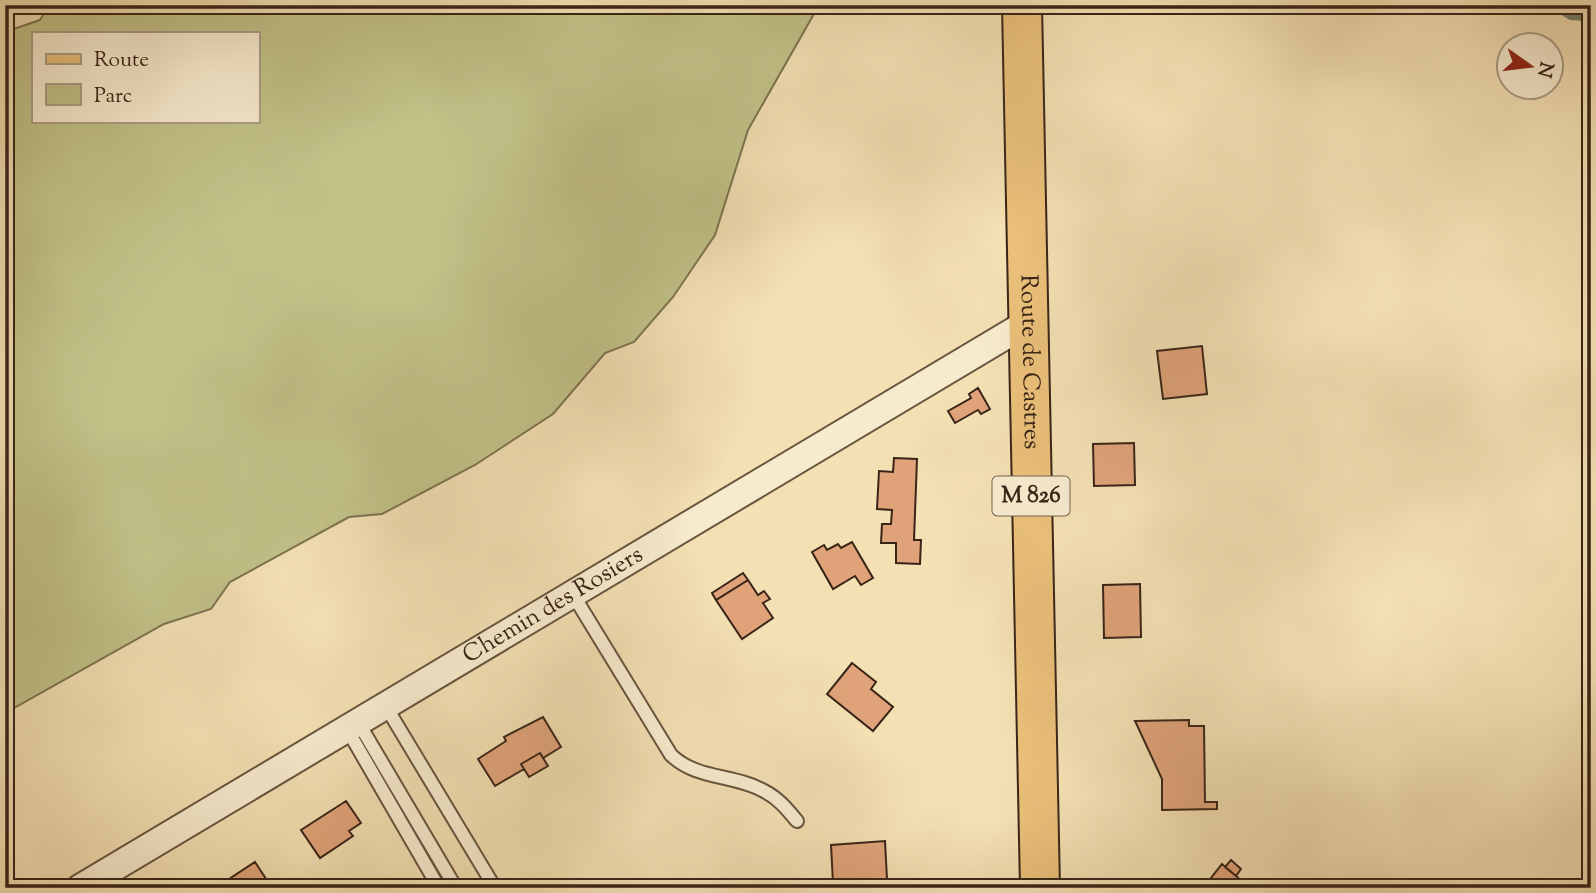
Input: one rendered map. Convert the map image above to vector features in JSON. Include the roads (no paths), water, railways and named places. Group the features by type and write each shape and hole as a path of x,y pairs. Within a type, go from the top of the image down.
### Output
{"main road":[{"name":"Route de Castres","path":"1022,5 1040,888"}],"street":[{"name":"Chemin des Rosiers","path":"80,888 1027,323"}],"lane":[{"path":"572,593 671,755 682,765 695,771 763,790 775,797 797,821"},
{"path":"385,705 495,888"},
{"path":"352,725 439,888"},
{"path":"352,725 456,888"}],"waterway":[{"path":"1553,5 1571,16 1586,17 1591,13"}]}
